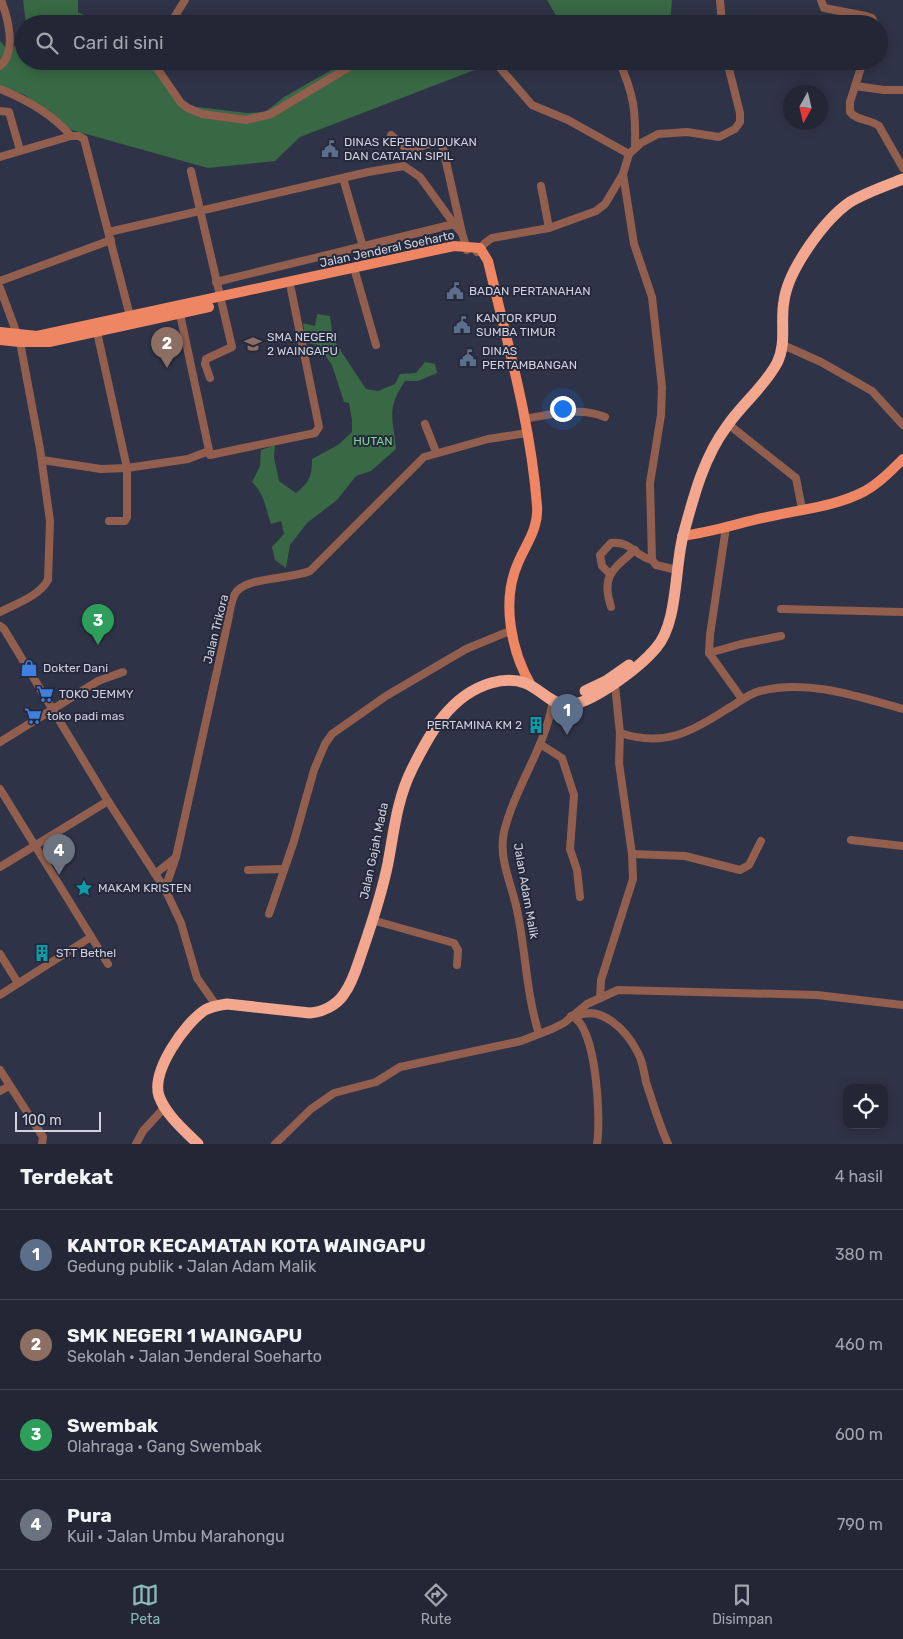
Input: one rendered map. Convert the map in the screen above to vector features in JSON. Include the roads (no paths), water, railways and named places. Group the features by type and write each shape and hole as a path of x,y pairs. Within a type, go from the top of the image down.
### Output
{"highway":[{"path":"556,702 570,704 615,685 646,660 660,644 669,617 682,536 704,466 728,424 777,364 783,345 784,297 793,272 806,252 847,204 866,193 903,179"},
{"path":"556,702 606,680 647,651 656,640 676,573"},
{"name":"Jalan Gajah Mada","path":"216,1005 227,1004 310,1013 324,1010 338,1002 349,986 372,920 386,871 402,793 435,728 446,712 465,694 482,686 512,680 532,686 556,702"},
{"path":"198,1144 165,1107 158,1090 161,1068 194,1019 216,1005"}],"main road":[{"name":"Jalan Jenderal Soeharto","path":"0,340 180,314 220,301 291,289 454,246 472,249"},
{"path":"472,249 488,261 524,433 538,515 512,581 509,631 515,662 512,680"},
{"name":"Jalan Jenderal Soeharto","path":"0,332 19,338 49,342 97,332 132,321 355,272"},
{"path":"505,347 524,419 524,433"},
{"path":"682,536 708,533 802,509 822,506 860,493 875,484 903,459"},
{"path":"509,631 520,662 532,686"}],"street":[{"path":"0,66 7,59 9,46 7,20 1,0"},
{"path":"176,15 185,0"},
{"path":"720,0 721,15"},
{"path":"820,0 824,8 861,15"},
{"path":"158,70 180,103 188,108 202,114 246,120 271,114 344,70"},
{"path":"502,70 532,105 568,120 628,154"},
{"path":"622,70 637,116 635,147"},
{"path":"0,281 110,236 200,212 399,166 407,167 420,177 472,249 492,238 549,228 596,211 605,204 623,174 628,154 648,138 664,133 687,132 719,136 735,129 740,122 740,113 729,70"},
{"path":"860,70 850,102 850,112 856,117 874,122 879,126 903,168"},
{"path":"855,86 884,90 903,90"},
{"path":"0,88 35,107 64,127 71,136"},
{"path":"0,111 9,112 20,150"},
{"path":"0,157 71,136 78,136 84,139 132,321"},
{"path":"391,136 407,150 436,141 442,144 462,233"},
{"path":"191,171 232,347 206,359 205,364 210,378"},
{"path":"623,174 634,244 652,297 662,387 661,415 650,483 652,560 656,565 676,573"},
{"path":"344,178 363,247"},
{"path":"541,186 549,228"},
{"path":"216,282 454,224"},
{"path":"355,272 376,345"},
{"path":"0,288 19,338 42,460 50,521 48,580 37,594 0,612"},
{"path":"180,314 211,455 318,431 319,427 291,289"},
{"path":"97,332 127,468 127,517 125,521 108,521"},
{"path":"783,345 821,362 872,391 903,426"},
{"path":"524,419 576,411 604,417"},
{"path":"425,424 436,452"},
{"path":"728,424 796,478 802,509"},
{"name":"Jalan Trikora","path":"165,889 176,858 217,659 237,591 244,585 290,577 310,571 424,457 436,452 524,433"},
{"path":"42,460 102,469 127,468 188,459 209,451"},
{"path":"726,527 709,653 742,699"},
{"path":"610,574 602,566 600,555 602,550 612,543 618,542 635,550 643,558 652,560"},
{"path":"611,608 606,590 610,574 615,566 635,550"},
{"path":"781,609 849,609 903,612"},
{"path":"0,626 4,628 108,801 165,889 181,923 197,978 216,1005"},
{"path":"269,914 314,770 325,744 332,734 386,696 466,649 509,631"},
{"path":"709,653 740,644 781,636"},
{"path":"0,742 51,708 105,677 123,672"},
{"path":"600,998 601,980 631,888 632,854 619,763 620,733 615,685"},
{"path":"620,733 656,739 676,737 699,726 742,699 757,692 798,686 856,696 903,709"},
{"name":"Jalan Adam Malik","path":"539,1034 530,1001 517,910 502,847 508,819 556,702"},
{"path":"540,744 555,752 565,764 574,795 570,850 577,870 580,897"},
{"path":"0,790 108,964"},
{"path":"0,868 34,845 108,801"},
{"path":"851,840 903,846"},
{"path":"632,854 685,856 740,870 749,865 761,842"},
{"path":"155,874 176,858"},
{"path":"248,870 284,870"},
{"path":"372,920 454,943 458,950 457,965"},
{"path":"0,995 91,937"},
{"path":"0,954 18,983"},
{"path":"275,1144 311,1109 334,1093 376,1082 400,1067 448,1055 508,1045 539,1034 573,1017 587,1004 618,990 818,995 903,1005"},
{"path":"573,1017 586,1014 610,1020 630,1040 641,1059 657,1116 668,1144"},
{"path":"573,1017 584,1029 595,1070 597,1144"},
{"path":"0,1070 43,1137 42,1144"},
{"path":"0,1091 9,1086"},
{"path":"136,1144 143,1131 165,1107"}],"place":[{"name":"DINAS KEPENDUDUKAN DAN CATATAN SIPIL","path":"330,149"},
{"name":"BADAN PERTANAHAN","path":"455,291"},
{"name":"KANTOR KPUD SUMBA TIMUR","path":"462,325"},
{"name":"SMA NEGERI 2 WAINGAPU","path":"253,344"},
{"name":"DINAS PERTAMBANGAN","path":"468,358"},
{"name":"SMK NEGERI 1 WAINGAPU","path":"167,368"},
{"name":"Swembak","path":"98,645"},
{"name":"Dokter Dani","path":"29,668"},
{"name":"TOKO JEMMY","path":"45,694"},
{"name":"toko padi mas","path":"33,716"},
{"name":"PERTAMINA KM 2","path":"536,725"},
{"name":"KANTOR KECAMATAN KOTA WAINGAPU","path":"567,735"},
{"name":"Pura","path":"59,875"},
{"name":"MAKAM KRISTEN","path":"84,888"},
{"name":"STT Bethel","path":"42,953"}],"park label":[{"name":"HUTAN","path":"373,441"}]}
